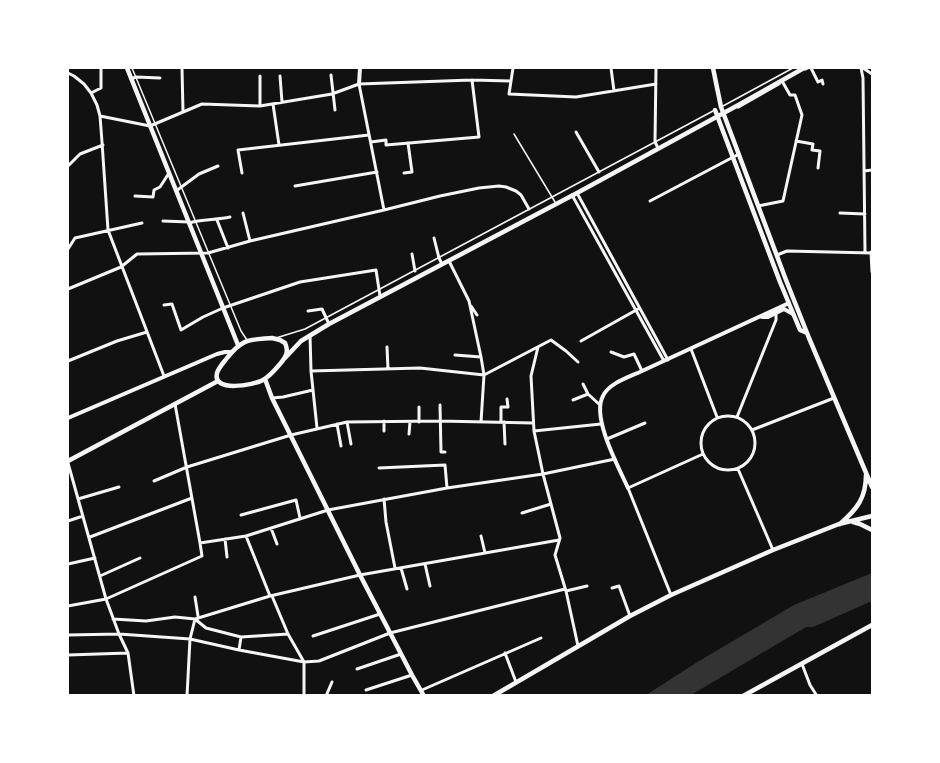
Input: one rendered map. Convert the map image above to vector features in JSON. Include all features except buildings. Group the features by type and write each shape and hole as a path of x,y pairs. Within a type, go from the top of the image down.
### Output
{"main road":[{"path":"127,68 134,78 153,125 169,173 179,189 189,223 238,345"},
{"path":"713,68 718,108 733,157 780,282 807,333 873,487"},
{"path":"285,358 287,352 285,343 280,340 272,338 247,340 238,345 217,372 218,381 222,385 230,386 250,384 265,379 272,374 301,341 379,293 449,261 804,68"},
{"path":"720,115 739,154 777,255 792,302 793,314 800,330 807,333"},
{"path":"599,172 603,178"},
{"path":"529,209 532,216"},
{"path":"446,254 449,261"},
{"path":"415,270 418,277"},
{"path":"265,379 272,398 360,575 422,693"},
{"path":"68,462 218,381"},
{"path":"839,524 854,512 861,501 866,486 866,473"},
{"path":"493,696 671,594 839,524 873,516"},
{"path":"850,522 873,530"},
{"path":"743,696 873,625"}],"street":[{"path":"91,93 101,88 101,68"},
{"path":"182,68 183,112"},
{"path":"360,68 359,84 384,210"},
{"path":"513,68 509,94 576,97 656,84"},
{"path":"611,68 614,91"},
{"path":"656,68 655,142 658,148"},
{"path":"810,68 818,82 822,80 823,84"},
{"path":"862,68 873,74"},
{"path":"862,68 865,252"},
{"path":"68,73 84,84 97,105 103,146 108,230 164,376"},
{"path":"331,75 335,110"},
{"path":"260,76 260,106"},
{"path":"280,76 282,102"},
{"path":"134,78 160,78"},
{"path":"371,142 386,140 386,145 479,137 472,80"},
{"path":"100,116 153,125 202,104 260,106 332,94 359,84 510,81"},
{"path":"758,206 783,201 802,115 795,95 790,94 782,82"},
{"path":"273,104 279,145"},
{"path":"576,132 580,143 599,172"},
{"path":"242,173 238,150 369,135"},
{"path":"796,141 813,144 812,150 820,151 818,168"},
{"path":"404,173 412,172 408,143"},
{"path":"68,166 80,154 103,146"},
{"path":"650,201 739,154"},
{"path":"179,189 199,174 218,166"},
{"path":"864,171 873,170"},
{"path":"295,186 377,172"},
{"path":"135,196 153,197 154,190 160,187 169,173"},
{"path":"68,289 121,267 137,254 208,253 440,196 489,187 506,187 516,191 529,209"},
{"path":"574,194 666,361"},
{"path":"243,213 250,241"},
{"path":"840,213 865,213"},
{"path":"163,221 189,223 230,217"},
{"path":"217,220 228,248"},
{"path":"68,249 75,238 142,223"},
{"path":"434,238 442,264"},
{"path":"777,255 787,251 872,253 873,272"},
{"path":"412,254 415,270"},
{"path":"449,261 477,315"},
{"path":"164,305 172,304 181,330 230,305 300,282 376,270 379,293"},
{"path":"469,301 484,375 481,422"},
{"path":"671,594 601,424 600,405 603,396 618,382 792,302"},
{"path":"308,311 322,309 329,324"},
{"path":"581,341 638,309"},
{"path":"761,317 768,317 784,309 793,314"},
{"path":"737,417 776,320 776,313"},
{"path":"68,361 117,341 147,332"},
{"path":"310,335 317,428"},
{"path":"311,371 420,368 484,375 551,340 578,362"},
{"path":"387,347 388,369"},
{"path":"538,347 531,376 534,431 560,539 555,555 578,646"},
{"path":"691,349 718,418"},
{"path":"68,418 217,354 232,352"},
{"path":"611,352 624,357 634,354 642,371"},
{"path":"455,355 481,357"},
{"path":"583,384 588,394 600,405"},
{"path":"272,398 313,390"},
{"path":"573,400 588,394"},
{"path":"752,430 835,398"},
{"path":"505,444 501,407 508,407 507,399"},
{"path":"68,606 106,599 202,556 176,404"},
{"path":"440,405 441,452 445,452"},
{"path":"419,407 419,422"},
{"path":"727,416 737,417 746,422 752,430 755,448 746,464 738,469 722,470 708,461 703,454 702,437 710,422 727,416"},
{"path":"384,421 384,431"},
{"path":"154,481 188,467 291,435 348,422 533,423"},
{"path":"348,422 351,444"},
{"path":"409,434 410,422"},
{"path":"607,439 645,423"},
{"path":"337,424 341,446"},
{"path":"534,431 601,424"},
{"path":"628,488 703,454"},
{"path":"200,543 246,536 328,510 447,488 543,474 615,459"},
{"path":"68,462 106,599 128,653 134,696"},
{"path":"380,468 446,465 447,488"},
{"path":"738,469 773,550"},
{"path":"78,499 119,488"},
{"path":"89,537 192,498"},
{"path":"384,499 386,522 396,568"},
{"path":"241,515 296,500 300,518"},
{"path":"522,513 551,504"},
{"path":"68,521 83,516"},
{"path":"272,528 278,544"},
{"path":"246,536 288,634 304,662 304,696"},
{"path":"481,536 485,553"},
{"path":"225,539 227,557"},
{"path":"113,619 146,621 175,617 196,618 271,596 360,575 560,539"},
{"path":"68,564 95,558"},
{"path":"100,576 140,558"},
{"path":"425,564 430,586"},
{"path":"401,568 407,589"},
{"path":"68,635 119,633 190,639 304,662 319,661 390,633 587,586"},
{"path":"612,588 619,586 630,616"},
{"path":"186,696 190,639 196,618 195,597"},
{"path":"313,636 380,614"},
{"path":"196,618 206,627 241,637 288,634"},
{"path":"239,650 241,637"},
{"path":"422,693 504,653 541,638"},
{"path":"68,655 128,653"},
{"path":"504,653 516,682"},
{"path":"357,669 401,654"},
{"path":"802,664 817,696"},
{"path":"366,690 412,675"},
{"path":"326,696 332,682"}],"lane":[{"path":"132,68 134,78"},
{"path":"272,338 305,329 379,293 415,270 793,68"},
{"path":"782,82 810,68"},
{"path":"153,125 241,332 247,340"},
{"path":"514,134 556,203"}],"shaded area":[{"path":"872,573 872,601 813,627 806,627 691,695 646,695 794,605"}]}
